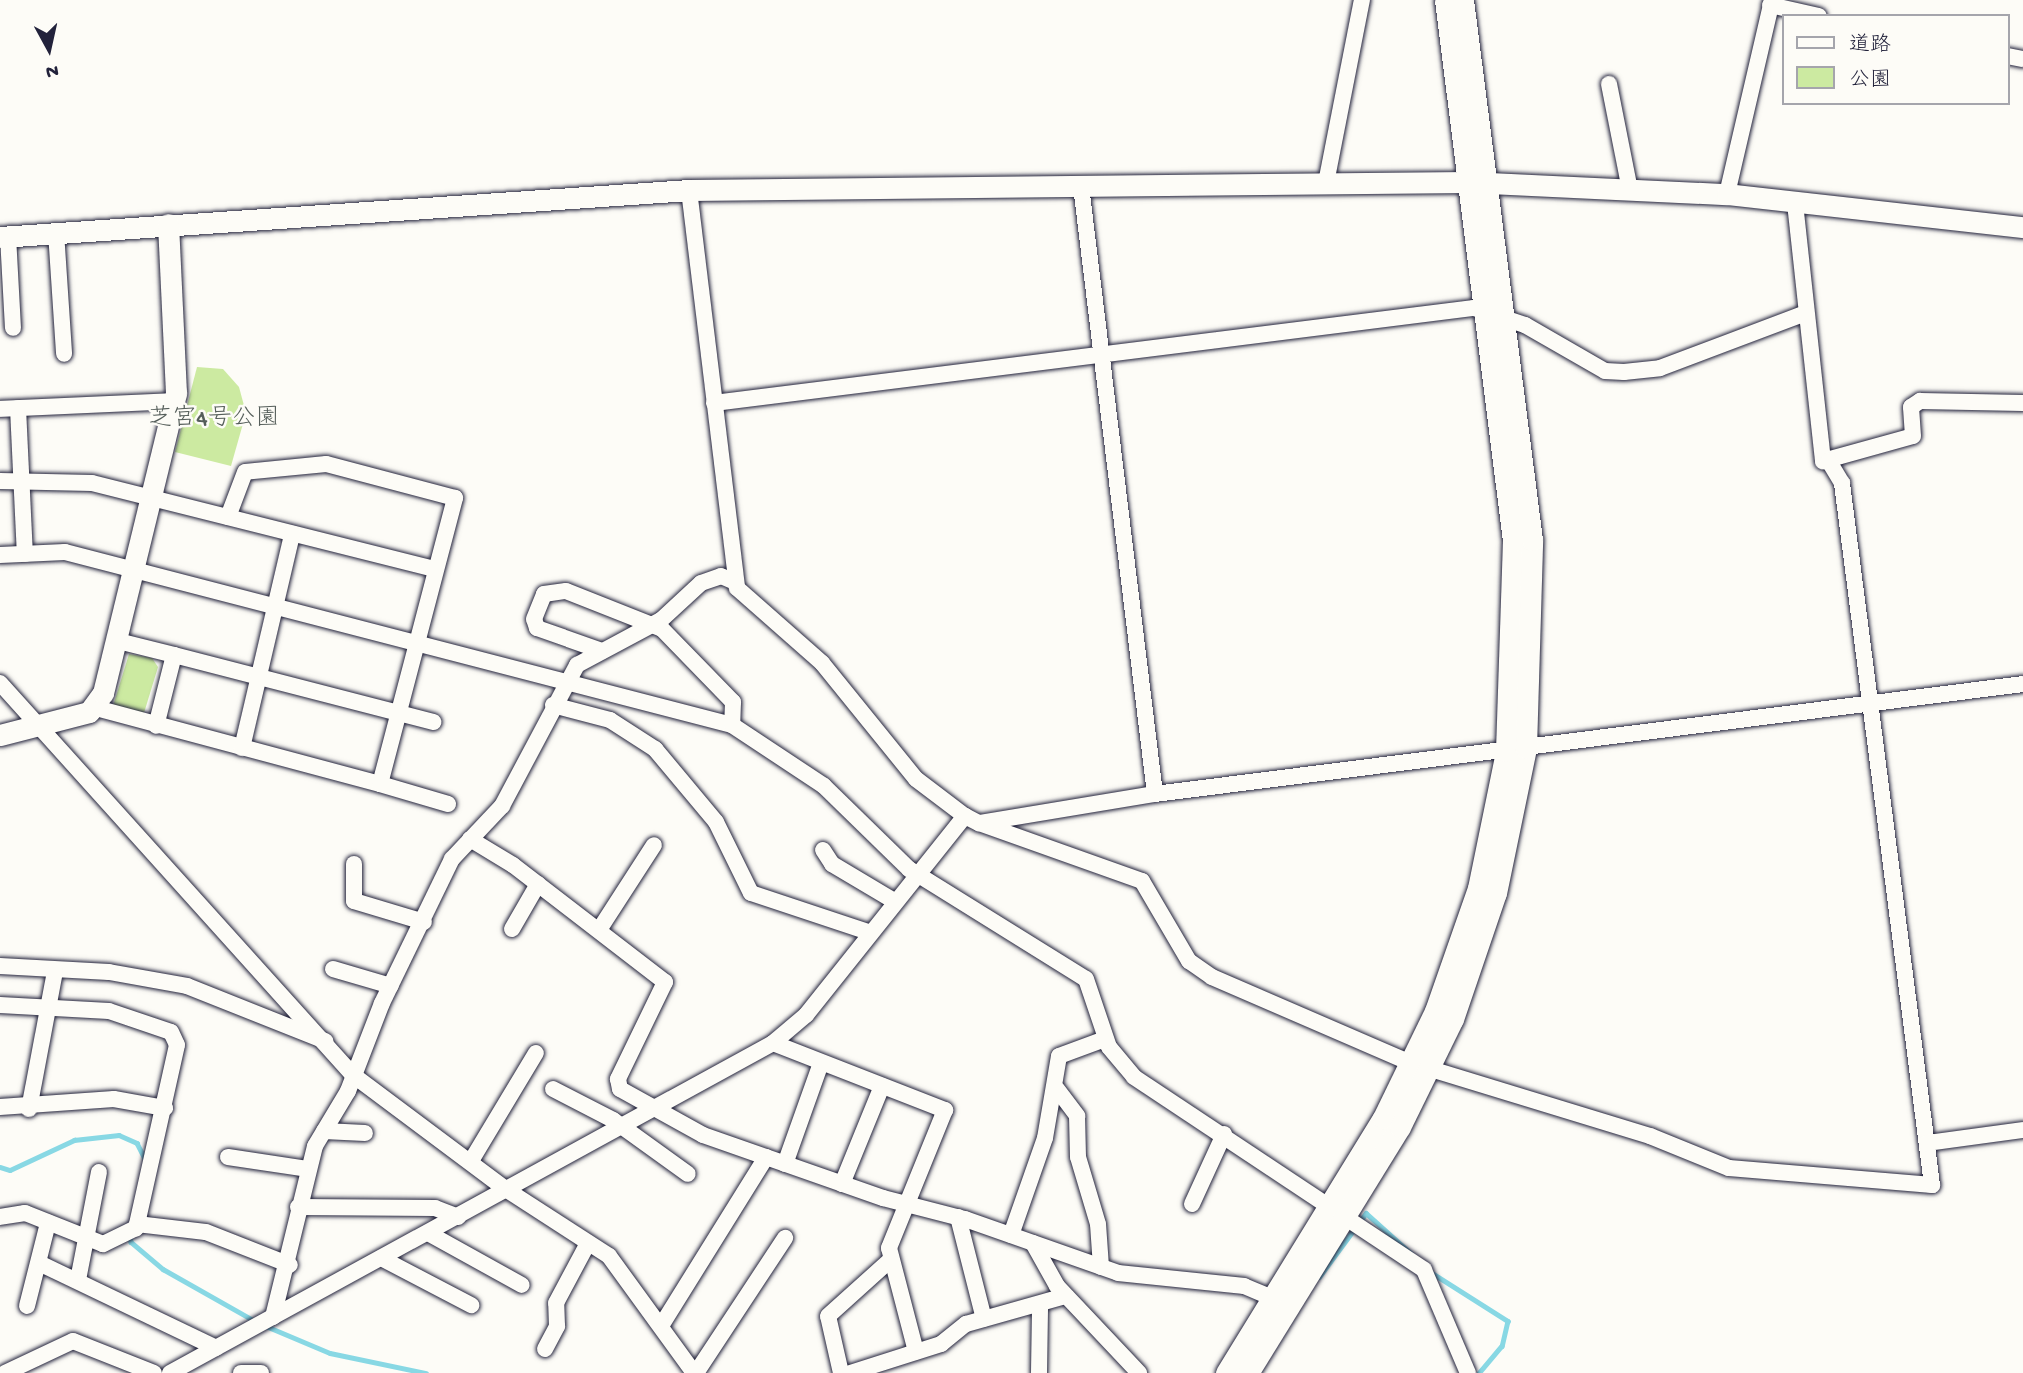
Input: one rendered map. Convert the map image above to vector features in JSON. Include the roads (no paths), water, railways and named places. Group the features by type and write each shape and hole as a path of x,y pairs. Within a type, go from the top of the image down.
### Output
{"street":[{"path":"1326,183 1362,0"},
{"path":"1248,1373 1420,1065 1485,930 1516,749 1532,540 1477,182 1445,0"},
{"path":"1463,0 1477,182"},
{"path":"1727,194 1771,3 1812,14"},
{"path":"1609,84 1630,190"},
{"path":"13,328 4,236 689,190 1477,182 1727,194 2023,227"},
{"path":"1081,186 1155,794"},
{"path":"689,190 735,582"},
{"path":"1795,203 1802,314 1823,461 1913,436 1910,407 1920,401 2023,404"},
{"path":"96,708 118,641 174,401 168,224"},
{"path":"57,232 64,354"},
{"path":"714,403 1474,308 1496,316 1605,371 1624,372 1660,368 1802,314"},
{"path":"0,409 174,401"},
{"path":"19,408 25,554"},
{"path":"273,1317 290,1265 298,1207 307,1169 452,859 502,806 565,679 601,652 653,625 701,583 721,576 735,582 790,641 822,663 909,772 972,819 1142,881 1189,961 1212,977 1420,1065 1650,1136 1729,1168 1933,1185 1842,483 1829,461"},
{"path":"228,517 246,472 331,464 454,498 380,784"},
{"path":"0,481 75,480 435,569"},
{"path":"242,748 292,534"},
{"path":"0,555 65,552 565,679 732,725 824,786 917,875 1086,979 1105,1039 1134,1077 1224,1134 1430,1278 1468,1373"},
{"path":"601,652 535,625 544,594 566,591 653,625 713,675 735,705 732,725"},
{"path":"118,641 434,722"},
{"path":"156,726 174,655"},
{"path":"0,683 353,1075 507,1190 616,1264 695,1373 785,1238"},
{"path":"174,1372 659,1109 773,1043 806,1016 917,875 972,819 2023,684"},
{"path":"553,705 610,720 655,749 716,822 751,893 871,933"},
{"path":"0,736 96,708 447,804"},
{"path":"470,839 538,884 665,982 617,1081 620,1089 703,1135 842,1184 958,1217 1101,1267 1244,1286 1272,1298"},
{"path":"599,930 654,845"},
{"path":"823,850 832,864 895,902"},
{"path":"354,864 354,901 424,922"},
{"path":"512,929 538,884"},
{"path":"0,966 55,972 109,972 187,986 325,1041"},
{"path":"333,969 391,986"},
{"path":"29,1109 52,1009 55,972"},
{"path":"0,1005 109,1011 171,1032 177,1045 137,1224"},
{"path":"1012,1235 1057,1089 1062,1054 1105,1039"},
{"path":"773,1043 945,1110 906,1204 889,1262 916,1352"},
{"path":"471,1161 536,1053"},
{"path":"785,1164 821,1063"},
{"path":"842,1184 882,1086"},
{"path":"553,1089 624,1128 688,1174"},
{"path":"1057,1089 1077,1116 1078,1157 1098,1224 1101,1267"},
{"path":"0,1107 29,1109 104,1099 165,1108"},
{"path":"1927,1143 2023,1130"},
{"path":"324,1131 365,1133"},
{"path":"1192,1205 1224,1134"},
{"path":"228,1157 307,1169"},
{"path":"662,1326 766,1157"},
{"path":"78,1280 99,1172"},
{"path":"298,1207 435,1208 458,1217"},
{"path":"1226,1373 1272,1298 1337,1211"},
{"path":"0,1217 25,1213 105,1244 137,1224 206,1232 290,1265"},
{"path":"958,1217 984,1319"},
{"path":"27,1306 41,1264 48,1223"},
{"path":"428,1233 522,1285"},
{"path":"545,1349 557,1326 556,1303 588,1243"},
{"path":"1033,1243 1065,1296 1139,1373"},
{"path":"381,1258 471,1306"},
{"path":"841,1373 830,1311 889,1262"},
{"path":"41,1264 216,1348"},
{"path":"850,1373 894,1366 916,1352 984,1319 1040,1306 1065,1296"},
{"path":"1039,1373 1040,1306"},
{"path":"5,1373 73,1341 154,1373"},
{"path":"241,1373 261,1373"}],"waterway":[{"path":"0,1167 10,1170 74,1140 119,1135 137,1143 146,1161"},
{"path":"1319,1277 1366,1213 1413,1255"},
{"path":"130,1233 131,1242 163,1269 255,1321"},
{"path":"1432,1273 1508,1321 1502,1346 1479,1373"},
{"path":"266,1326 330,1353 426,1373"}],"park label":[{"name":"芝宮4号公園","path":"214,420"}]}
